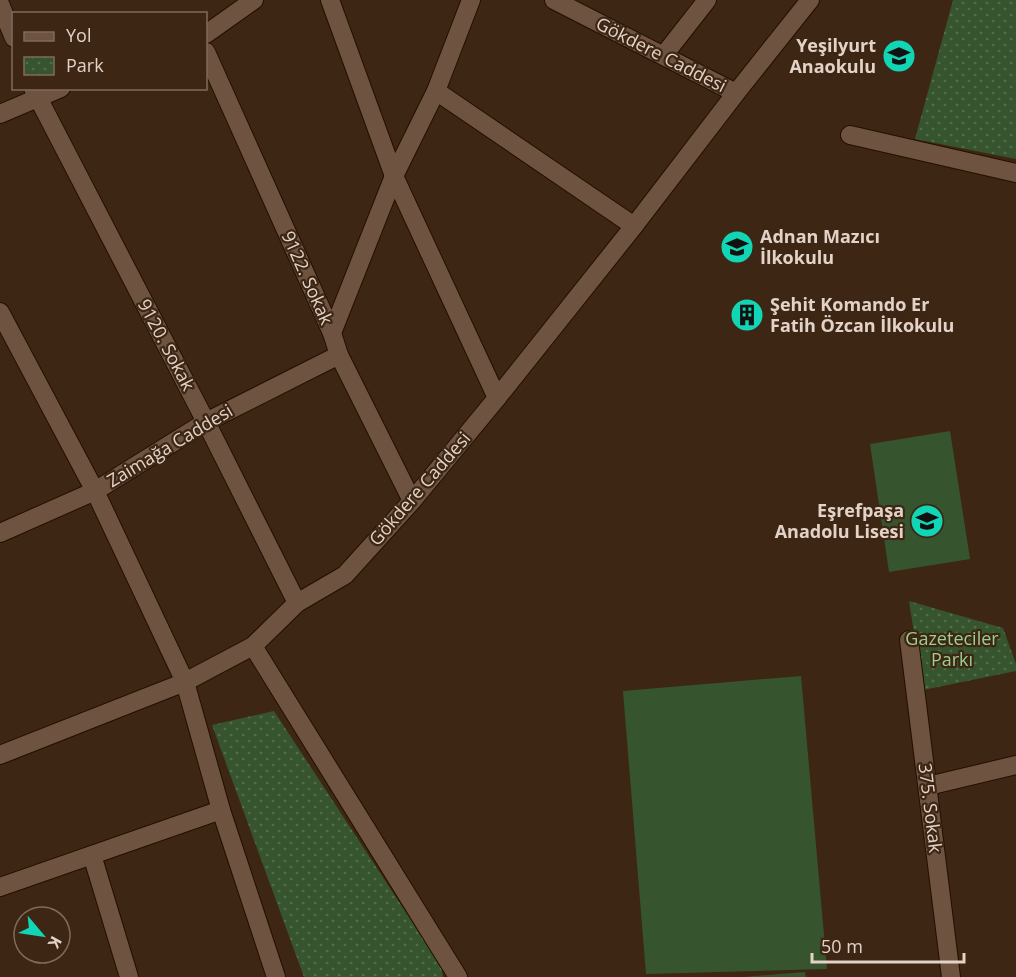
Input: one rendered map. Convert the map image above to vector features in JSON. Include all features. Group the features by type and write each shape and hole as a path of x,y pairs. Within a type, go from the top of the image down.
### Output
{"street":[{"path":"207,33 254,0"},
{"path":"330,0 394,176 497,398"},
{"path":"332,333 394,176 436,91 471,0"},
{"name":"Gökdere Caddesi","path":"554,0 580,7 736,93"},
{"path":"664,55 707,0"},
{"name":"Gökdere Caddesi","path":"0,755 185,682 253,646 297,603 345,575 412,501 497,398 810,0"},
{"path":"0,4 12,33"},
{"name":"9122. Sokak","path":"207,54 332,333 339,355 412,501"},
{"path":"0,114 35,93 51,90"},
{"path":"436,91 634,226"},
{"name":"9120. Sokak","path":"35,93 297,603"},
{"path":"850,135 1016,173"},
{"path":"3,324 95,491 185,682 221,810 276,977"},
{"name":"Zaimağa Caddesi","path":"0,533 95,491 206,422 339,355"},
{"name":"375. Sokak","path":"909,640 951,977"},
{"path":"253,646 458,977"},
{"path":"928,786 1016,765"},
{"path":"0,887 221,810"},
{"path":"92,855 129,977"}],"green space":[{"path":"953,0 1016,0 1016,159 915,139"},
{"path":"950,431 970,559 889,572 870,444"},
{"name":"Gazeteciler Parkı","path":"909,601 1003,628 1016,664 1016,671 923,690"},
{"path":"801,676 827,969 646,974 623,691"},
{"path":"274,711 441,966 443,977 304,977 212,725"},
{"path":"805,972 806,977 743,977"}],"place":[{"name":"Yeşilyurt Anaokulu","path":"899,56"},
{"name":"Adnan Mazıcı İlkokulu","path":"737,247"},
{"name":"Şehit Komando Er Fatih Özcan İlkokulu","path":"747,315"},
{"name":"Eşrefpaşa Anadolu Lisesi","path":"927,521"}]}
